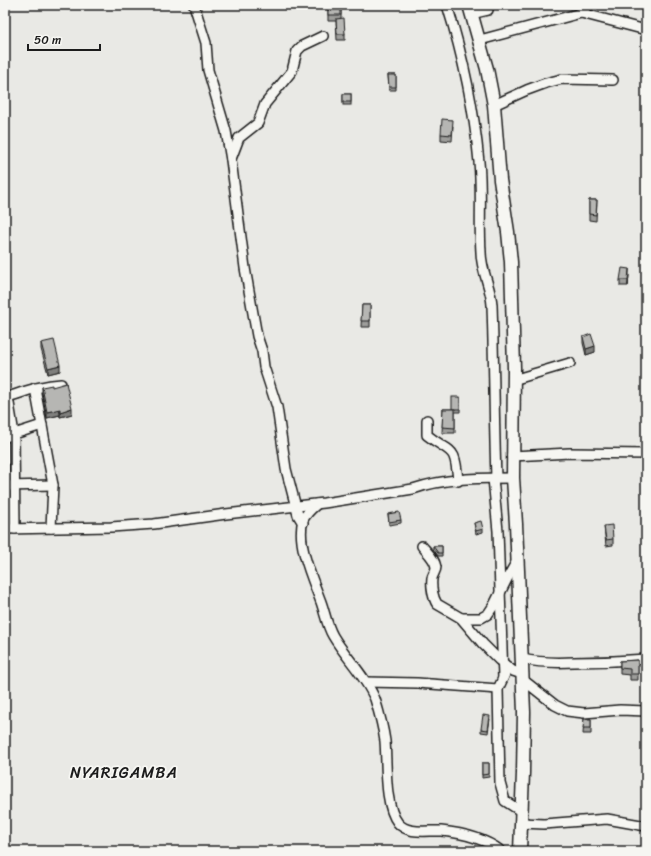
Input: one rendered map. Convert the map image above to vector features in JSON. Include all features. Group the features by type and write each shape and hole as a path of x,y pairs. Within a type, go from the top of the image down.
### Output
{"street":[{"path":"194,5 206,43 208,70 224,123 257,334 262,351 264,367 277,407 286,469 298,516 302,523"},
{"path":"447,5 468,82 479,161 481,260 489,286 492,305 495,478 500,595 506,665 503,678 498,689 500,783 506,801 522,818 544,824 607,819 646,826"},
{"path":"581,13 588,5"},
{"path":"488,10 470,9 480,40 494,105 500,173 511,262 514,380 512,456 524,712 520,851"},
{"path":"480,40 581,13 646,30"},
{"path":"231,160 239,138 258,123 265,104 292,71 297,51 302,46 323,36"},
{"path":"494,105 546,83 562,80 613,80"},
{"path":"514,380 570,363"},
{"path":"15,529 14,434 6,398 34,388 50,384 61,384"},
{"path":"34,388 53,485 51,528"},
{"path":"427,420 427,435 451,450 455,458 458,480"},
{"path":"5,437 42,425"},
{"path":"512,456 570,453 646,454"},
{"path":"5,528 112,527 154,524 317,504 473,478 513,478"},
{"path":"5,486 53,485"},
{"path":"317,504 305,515 302,523 302,542 310,573 330,628 339,644 372,692 378,709 384,738 390,807 398,824 404,828 414,830 441,831 473,837 487,841 497,850"},
{"path":"422,546 434,561 436,566 432,579 434,600 437,604 461,618 482,644 555,704 567,711 584,713 620,710 646,711"},
{"path":"461,618 481,618 488,614 500,595 517,561"},
{"path":"522,659 550,663 598,663 646,659"},
{"path":"366,682 417,683 498,689"}],"building":[{"path":"328,7 341,7 341,15 328,15"},
{"path":"344,18 345,34 337,34 336,19"},
{"path":"388,75 396,75 396,87 389,87"},
{"path":"343,94 351,94 351,102 343,102"},
{"path":"442,119 453,120 452,135 441,134"},
{"path":"589,200 597,200 596,215 589,214"},
{"path":"622,268 629,269 628,280 620,280"},
{"path":"362,305 370,305 370,321 361,321"},
{"path":"591,334 595,346 586,349 583,337"},
{"path":"54,340 60,365 48,368 41,343"},
{"path":"66,383 72,408 60,412 60,409 47,412 42,387 52,385 52,387"},
{"path":"452,397 460,397 460,409 452,409"},
{"path":"443,409 455,409 455,428 442,427"},
{"path":"5,410 7,422 5,423"},
{"path":"399,512 401,520 389,522 388,514"},
{"path":"481,521 483,529 476,531 474,523"},
{"path":"612,525 613,539 606,540 604,526"},
{"path":"433,546 442,546 442,553 438,553"},
{"path":"638,660 638,674 630,674 630,669 620,668 620,661"},
{"path":"483,715 490,716 488,730 481,729"},
{"path":"584,719 591,719 591,728 583,728"},
{"path":"482,763 489,763 489,774 482,775"}],"district":[{"name":"NYARIGAMBA","path":"124,772"}]}
